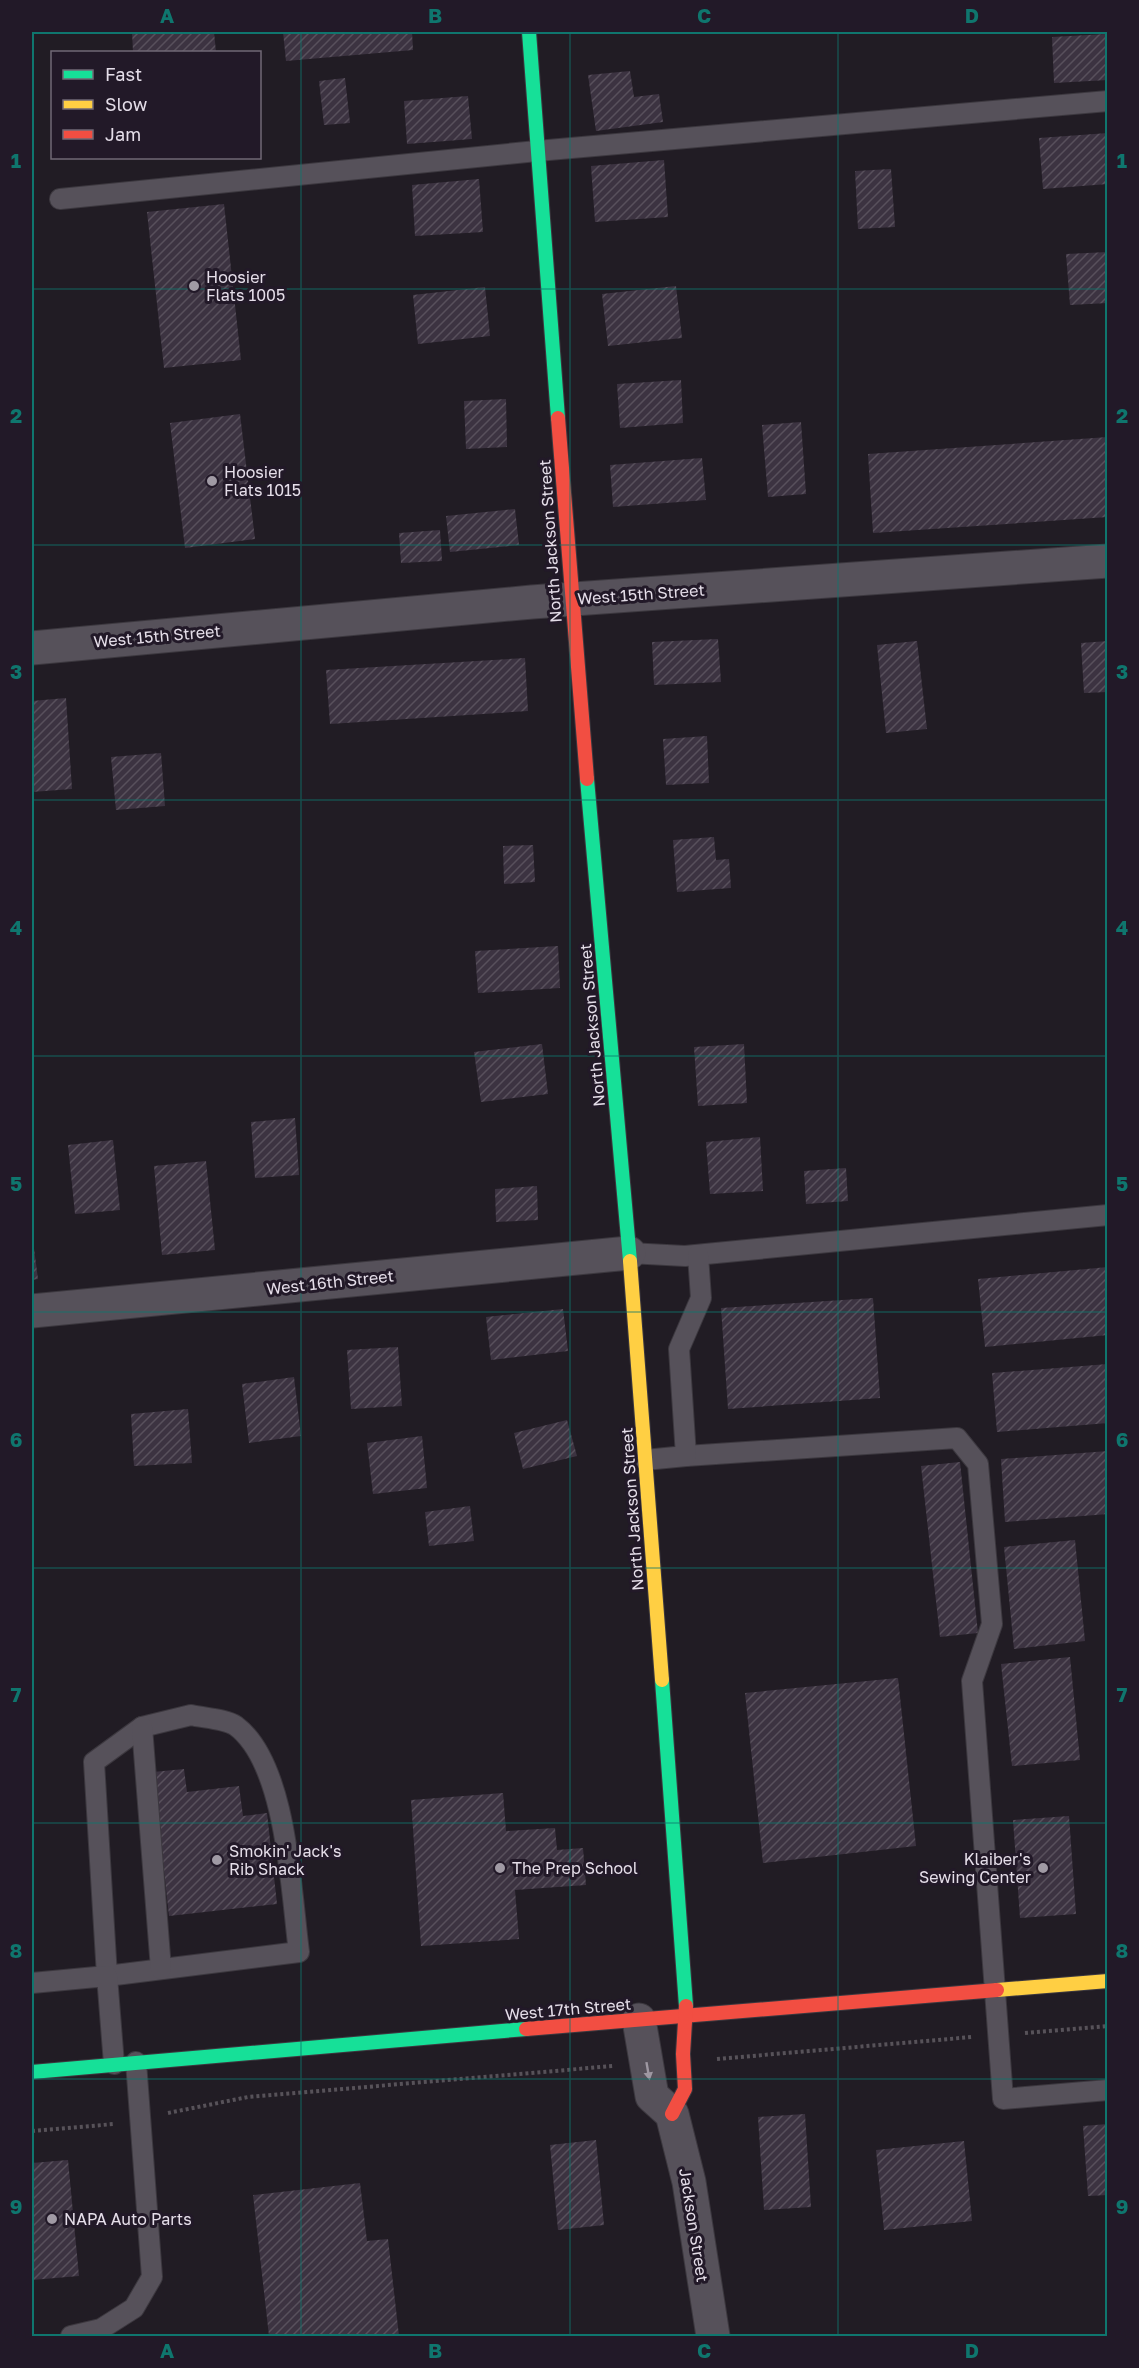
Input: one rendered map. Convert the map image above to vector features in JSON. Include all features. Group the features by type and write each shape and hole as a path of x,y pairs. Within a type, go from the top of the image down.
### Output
{"street":[{"name":"North Jackson Street","path":"529,32 571,599 629,1253 686,2016"},
{"name":"West 15th Street","path":"32,648 571,599 1107,561"},
{"name":"West 16th Street","path":"32,1311 629,1253"},
{"name":"West 17th Street","path":"32,2072 1107,1981"},
{"path":"639,2020 652,2096 672,2114 685,2089 683,2054 686,2016"},
{"name":"Jackson Street","path":"672,2114 689,2182 713,2337"}],"lane":[{"path":"60,199 537,151 1107,101"},
{"path":"629,1253 698,1255 1107,1215"},
{"path":"686,1456 680,1349 700,1298 698,1255"},
{"path":"645,1460 957,1438 978,1464 992,1624 972,1681 1003,2099 1107,2090"},
{"path":"32,1983 107,1976 299,1952 278,1798 262,1756 235,1725 191,1715 142,1727 94,1762 107,1976 114,2064"},
{"path":"142,1727 161,1969"},
{"path":"71,2337 101,2329 135,2308 152,2277 136,2062"}],"path":[{"path":"705,2060 1107,2026"},
{"path":"32,2132 140,2121 196,2106 248,2097 620,2066"}],"building":[{"path":"132,32 214,32 216,51 133,51"},
{"path":"283,32 412,32 413,50 286,61"},
{"path":"1106,34 1108,80 1054,83 1052,37"},
{"path":"630,71 634,97 659,94 663,122 596,131 588,75"},
{"path":"345,78 350,123 324,125 319,81"},
{"path":"468,96 472,139 407,144 404,101"},
{"path":"1108,133 1108,184 1043,189 1039,138"},
{"path":"664,160 668,217 595,222 591,166"},
{"path":"891,169 895,227 858,229 855,171"},
{"path":"479,179 483,232 415,236 412,185"},
{"name":"Hoosier Flats 1005","path":"224,204 241,360 164,368 147,212"},
{"path":"1108,252 1108,303 1070,305 1066,254"},
{"path":"676,286 682,338 608,346 602,294"},
{"path":"485,287 490,336 418,344 413,295"},
{"path":"681,380 683,423 620,428 617,384"},
{"path":"506,399 507,447 466,449 464,401"},
{"name":"Hoosier Flats 1015","path":"240,414 255,539 185,548 170,423"},
{"path":"801,422 806,494 768,497 762,425"},
{"path":"1108,437 1108,517 873,533 868,454"},
{"path":"702,458 706,500 613,507 610,465"},
{"path":"515,509 519,545 450,552 446,516"},
{"path":"440,530 442,561 401,563 399,533"},
{"path":"718,639 721,682 654,685 652,642"},
{"path":"917,641 927,729 886,733 877,645"},
{"path":"1108,641 1108,692 1084,693 1081,643"},
{"path":"525,658 528,711 330,724 326,670"},
{"path":"66,698 72,789 32,792 32,701"},
{"path":"707,736 709,783 666,785 663,739"},
{"path":"161,753 165,806 116,810 111,757"},
{"path":"714,837 716,860 729,859 731,888 677,892 673,840"},
{"path":"533,845 535,882 504,884 503,846"},
{"path":"558,946 560,988 478,993 475,951"},
{"path":"542,1044 548,1094 481,1102 474,1052"},
{"path":"744,1044 747,1103 698,1106 694,1047"},
{"path":"295,1118 299,1175 255,1178 251,1122"},
{"path":"760,1137 763,1191 710,1194 706,1142"},
{"path":"113,1140 120,1210 75,1214 68,1145"},
{"path":"206,1161 215,1250 162,1255 154,1166"},
{"path":"846,1168 848,1201 806,1204 804,1171"},
{"path":"537,1186 538,1220 496,1222 495,1189"},
{"path":"32,1233 38,1279 32,1280"},
{"path":"1108,1267 1108,1335 985,1347 978,1279"},
{"path":"873,1298 880,1398 728,1409 721,1308"},
{"path":"563,1309 568,1351 491,1360 486,1317"},
{"path":"398,1347 402,1406 351,1409 347,1350"},
{"path":"1108,1364 1108,1423 997,1432 992,1373"},
{"path":"294,1377 301,1436 249,1443 242,1384"},
{"path":"188,1409 192,1463 134,1466 131,1414"},
{"path":"567,1420 577,1456 523,1469 514,1433"},
{"path":"422,1436 427,1488 373,1494 367,1443"},
{"path":"1108,1451 1108,1514 1005,1522 1001,1459"},
{"path":"960,1462 978,1633 940,1637 921,1466"},
{"path":"470,1506 474,1541 429,1546 425,1512"},
{"path":"1075,1540 1085,1641 1014,1649 1004,1547"},
{"path":"1070,1657 1080,1760 1012,1766 1001,1664"},
{"path":"898,1678 916,1846 763,1863 745,1693"},
{"name":"Smokin' Jack's Rib Shack","path":"184,1769 187,1792 239,1786 243,1816 267,1813 277,1904 169,1916 153,1772"},
{"name":"The Prep School","path":"503,1793 506,1831 555,1828 557,1850 583,1848 586,1885 515,1890 519,1939 421,1946 411,1800"},
{"path":"1069,1816 1076,1914 1020,1918 1013,1820"},
{"path":"805,2114 811,2207 764,2210 758,2117"},
{"path":"1108,2124 1108,2195 1088,2196 1083,2126"},
{"path":"596,2140 604,2225 558,2230 550,2145"},
{"path":"964,2141 972,2221 884,2230 876,2150"},
{"name":"NAPA Auto Parts","path":"68,2160 79,2276 32,2280 32,2163"},
{"path":"360,2183 367,2241 388,2239 399,2336 269,2336 253,2195"}],"traffic: fast":[{"path":"529,32 558,418"},
{"path":"587,779 630,1261"},
{"path":"662,1680 686,2006"},
{"path":"32,2072 526,2029"}],"traffic: slow":[{"path":"630,1261 662,1680"},
{"path":"997,1990 1108,1981"}],"traffic: jam":[{"path":"558,418 587,779"},
{"path":"526,2029 997,1990"},
{"path":"672,2114 685,2089 683,2054 686,2006"}],"place":[{"name":"Hoosier Flats 1005","path":"194,286"},
{"name":"Hoosier Flats 1015","path":"212,481"},
{"name":"Smokin' Jack's Rib Shack","path":"217,1860"},
{"name":"The Prep School","path":"500,1868"},
{"name":"Klaiber's Sewing Center","path":"1043,1868"},
{"name":"NAPA Auto Parts","path":"52,2219"}]}
